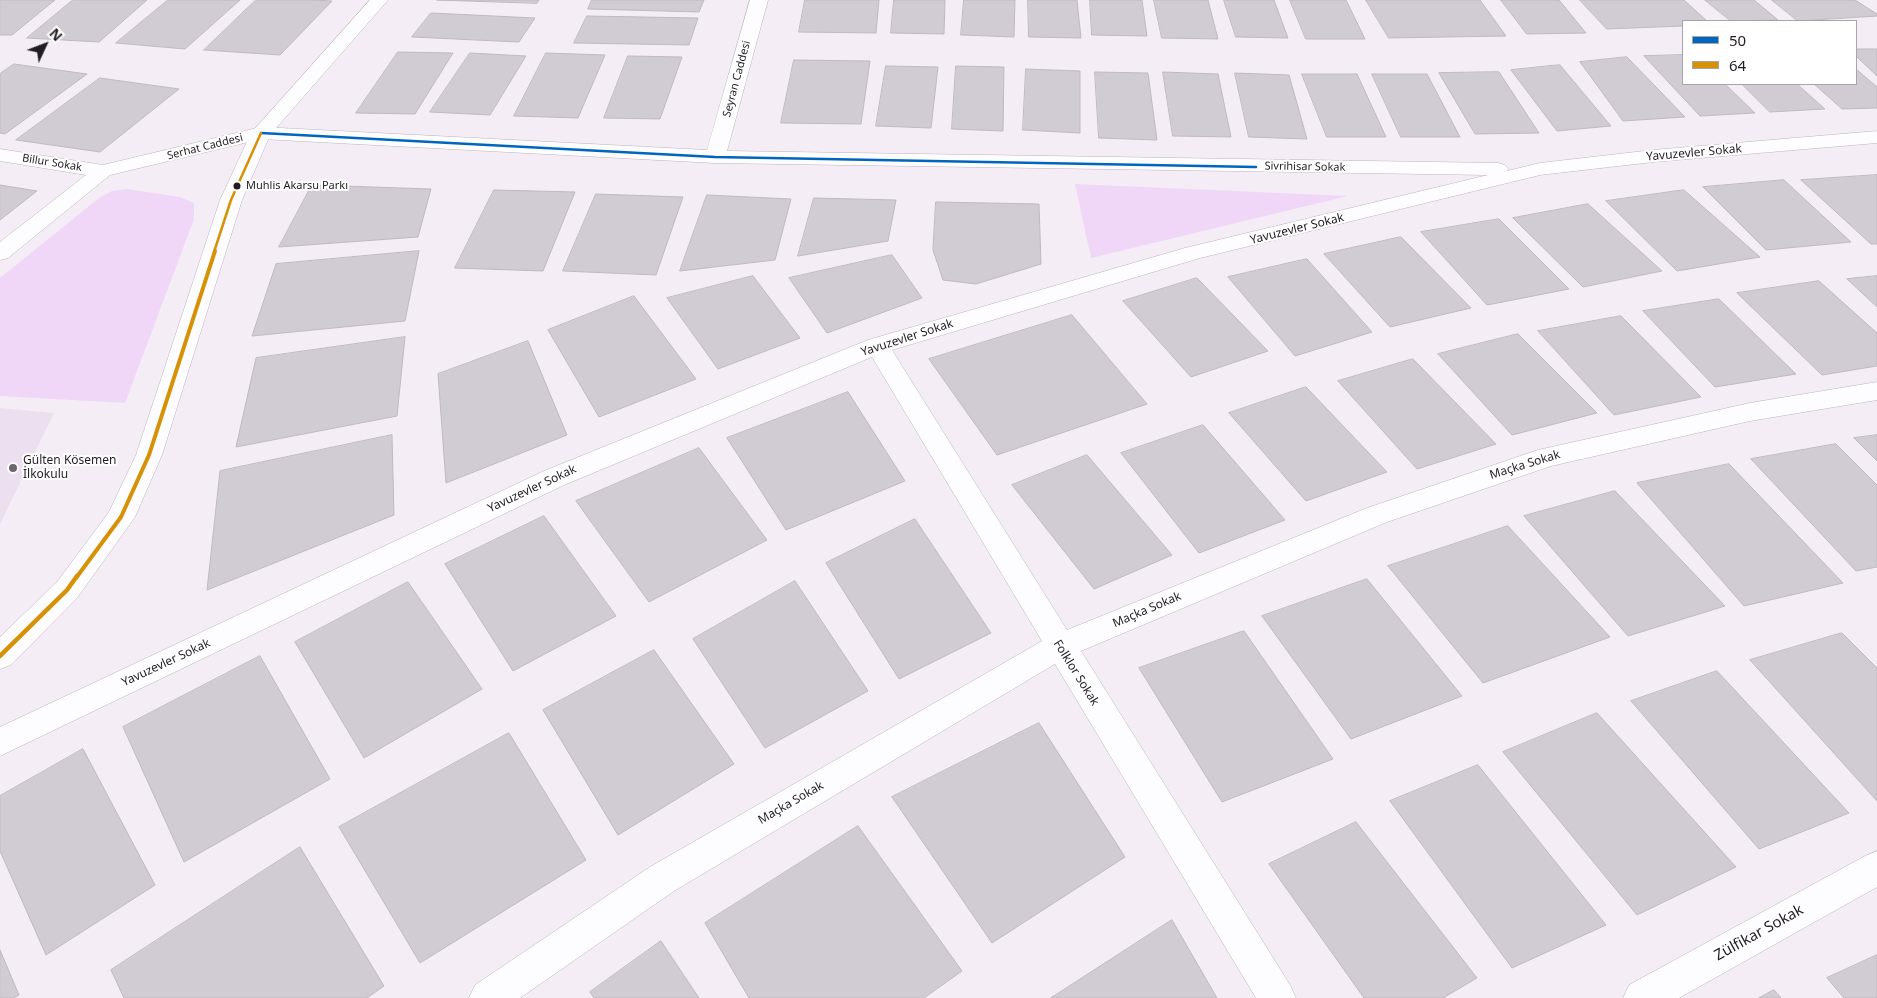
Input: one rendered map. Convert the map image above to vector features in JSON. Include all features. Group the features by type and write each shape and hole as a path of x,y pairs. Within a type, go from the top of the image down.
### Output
{"street":[{"path":"0,656 67,590 121,517 149,455 231,200 261,133 380,0"},
{"name":"Seyran Caddesi","path":"716,157 758,0"},
{"name":"Sivrihisar Sokak","path":"261,133 716,157 1540,170"},
{"name":"Serhat Caddesi","path":"0,254 103,171 261,133"},
{"name":"Yavuzevler Sokak","path":"0,742 554,478 878,346 1193,253 1540,170 1653,156 1877,138"},
{"name":"Billur Sokak","path":"0,155 103,171"},
{"name":"Folklor Sokak","path":"878,346 1277,998"},
{"name":"Maçka Sokak","path":"488,998 662,879 1060,646 1377,514 1548,457 1750,412 1877,391"},
{"name":"Zülfikar Sokak","path":"1642,998 1877,868"}],"shaded area":[{"path":"1075,184 1348,196 1091,258"},
{"path":"127,189 180,197 194,203 194,219 125,403 0,396 0,278 99,198 112,191"},
{"name":"Gülten Kösemen İlkokulu","path":"0,408 54,413 0,524"}],"building":[{"path":"0,0 55,0 12,35 0,35"},
{"path":"73,0 147,0 99,42 27,38"},
{"path":"168,0 240,0 185,49 116,43"},
{"path":"256,0 332,1 280,55 204,50"},
{"path":"437,0 539,0 537,3"},
{"path":"592,0 704,0 699,12 588,9"},
{"path":"805,0 879,0 876,33 799,32"},
{"path":"894,0 945,0 944,34 891,33"},
{"path":"964,0 1015,0 1014,37 961,35"},
{"path":"1028,0 1077,0 1081,38 1029,37"},
{"path":"1090,0 1142,0 1147,36 1092,35"},
{"path":"1154,0 1208,0 1218,39 1162,38"},
{"path":"1224,0 1274,0 1288,38 1236,37"},
{"path":"1290,0 1346,0 1365,39 1306,39"},
{"path":"1366,0 1480,0 1506,36 1389,38"},
{"path":"1501,0 1559,0 1586,33 1527,34"},
{"path":"1580,0 1684,0 1706,20 1682,20 1682,26 1607,29"},
{"path":"1705,0 1754,0 1778,20 1730,20"},
{"path":"1772,0 1855,0 1877,14 1877,16 1797,20"},
{"path":"431,13 535,18 519,42 412,37"},
{"path":"587,16 698,18 689,45 574,43"},
{"path":"1857,49 1877,49 1877,76 1857,57"},
{"path":"398,52 453,53 415,114 356,113"},
{"path":"470,53 526,56 490,115 430,112"},
{"path":"546,53 605,55 578,118 514,116"},
{"path":"1682,55 1682,85 1726,85 1755,113 1700,116 1644,56"},
{"path":"628,56 682,57 660,119 604,118"},
{"path":"1627,57 1685,117 1623,121 1580,62"},
{"path":"794,60 870,61 861,124 781,123"},
{"path":"14,64 87,74 5,134 0,133 0,74"},
{"path":"1560,65 1611,126 1557,131 1511,70"},
{"path":"886,66 938,67 931,128 876,126"},
{"path":"956,66 1004,67 1003,131 952,129"},
{"path":"1026,69 1080,71 1080,133 1023,130"},
{"path":"1857,70 1877,87 1877,108 1842,109 1815,85 1857,85"},
{"path":"1095,72 1148,73 1157,140 1099,138"},
{"path":"1163,72 1218,74 1231,137 1173,136"},
{"path":"1499,72 1539,133 1475,134 1439,73"},
{"path":"1235,73 1289,75 1307,139 1249,137"},
{"path":"1302,74 1357,74 1386,137 1327,137"},
{"path":"1372,74 1427,74 1460,137 1401,137"},
{"path":"100,78 179,89 100,152 16,140"},
{"path":"1743,85 1798,85 1825,109 1770,112"},
{"path":"1877,175 1877,244 1871,244 1801,180"},
{"path":"1784,180 1851,242 1766,250 1703,187"},
{"path":"0,185 37,191 0,220"},
{"path":"312,185 431,189 418,237 279,247"},
{"path":"494,190 575,192 543,271 455,268"},
{"path":"1684,190 1760,257 1677,271 1606,201"},
{"path":"596,194 683,197 656,275 563,271"},
{"path":"707,195 791,199 775,260 680,271"},
{"path":"814,198 896,200 888,241 798,256"},
{"path":"936,202 1039,204 1041,264 976,284 943,280 933,250"},
{"path":"1588,204 1662,271 1583,287 1513,218"},
{"path":"1499,219 1569,289 1487,305 1421,232"},
{"path":"1401,237 1471,308 1390,327 1324,254"},
{"path":"419,251 405,321 252,336 276,264"},
{"path":"892,255 922,298 827,333 789,278"},
{"path":"1307,259 1372,332 1295,356 1228,277"},
{"path":"753,276 800,338 718,369 667,298"},
{"path":"1877,276 1877,307 1847,279"},
{"path":"1197,278 1268,351 1191,377 1123,301"},
{"path":"1819,281 1877,333 1877,366 1822,375 1737,293"},
{"path":"634,296 696,379 599,417 548,330"},
{"path":"1719,299 1796,374 1715,387 1643,311"},
{"path":"1072,315 1147,404 997,455 929,359"},
{"path":"1621,316 1701,397 1614,415 1538,331"},
{"path":"1518,334 1597,413 1512,435 1438,354"},
{"path":"405,337 397,416 236,447 256,358"},
{"path":"528,341 567,435 446,483 438,374"},
{"path":"1413,359 1496,444 1417,469 1338,381"},
{"path":"1306,387 1387,472 1306,501 1229,413"},
{"path":"848,392 905,481 786,530 727,438"},
{"path":"1203,425 1285,520 1199,553 1121,453"},
{"path":"392,435 394,515 207,590 220,471"},
{"path":"1877,435 1877,461 1854,438"},
{"path":"1836,444 1877,485 1877,567 1856,571 1751,459"},
{"path":"699,448 767,540 649,602 576,501"},
{"path":"1087,455 1172,555 1094,589 1012,485"},
{"path":"1729,464 1843,583 1744,606 1637,483"},
{"path":"1615,491 1725,606 1628,636 1524,516"},
{"path":"544,516 616,616 513,671 445,564"},
{"path":"915,519 991,633 899,679 826,563"},
{"path":"1508,526 1610,637 1483,683 1388,566"},
{"path":"1367,579 1462,696 1351,739 1262,616"},
{"path":"795,581 868,691 765,748 693,639"},
{"path":"408,582 482,689 364,758 295,642"},
{"path":"1244,631 1333,759 1222,802 1139,668"},
{"path":"1842,633 1877,668 1877,801 1750,660"},
{"path":"654,650 734,764 618,835 543,710"},
{"path":"260,656 330,779 184,862 123,727"},
{"path":"1717,671 1849,813 1759,849 1631,701"},
{"path":"1597,713 1736,867 1637,915 1503,752"},
{"path":"1039,723 1125,857 992,943 892,797"},
{"path":"509,733 586,860 420,963 339,827"},
{"path":"83,749 155,885 46,955 0,851 0,796"},
{"path":"1478,765 1606,925 1512,968 1390,801"},
{"path":"1356,822 1477,978 1443,998 1364,998 1269,864"},
{"path":"858,826 962,971 924,998 749,998 705,923"},
{"path":"300,847 384,986 367,998 124,998 111,970"},
{"path":"1172,920 1217,998 1051,998"},
{"path":"661,941 699,998 594,998 590,992"},
{"path":"0,950 19,995 13,998 0,998"},
{"path":"1877,955 1877,998 1844,998 1827,978"},
{"path":"1774,990 1781,998 1759,998"}],"transit line":[{"name":"50","path":"261,133 715,157 1256,167"},
{"name":"64","path":"0,656 67,590 121,517 149,455 231,200 261,133"}],"place":[{"name":"Muhlis Akarsu Parkı","path":"237,186"},
{"name":"Gülten Kösemen İlkokulu","path":"13,468"}]}
